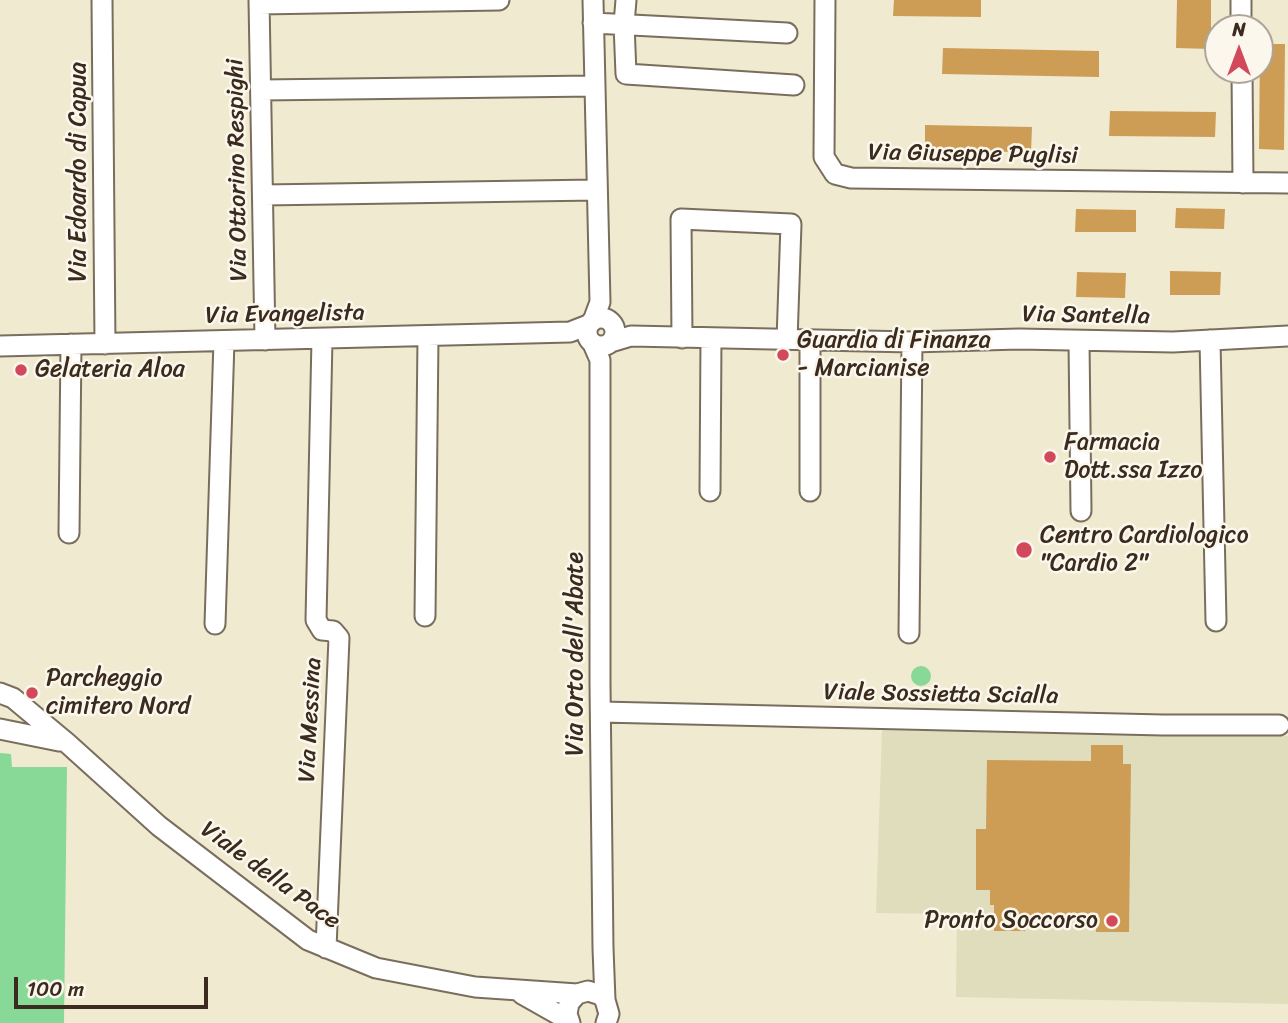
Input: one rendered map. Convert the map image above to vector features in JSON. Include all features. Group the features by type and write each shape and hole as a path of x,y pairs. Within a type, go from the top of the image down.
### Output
{"street":[{"name":"Via Edoardo di Capua","path":"102,0 105,344"},
{"path":"259,2 499,0"},
{"name":"Via Orto dell'Abate","path":"593,0 600,333 603,948 609,1014 606,1023"},
{"path":"626,0 626,74 794,85"},
{"name":"Via Giuseppe Puglisi","path":"825,0 824,157 835,174 851,178 1288,183"},
{"name":"Via Ottorino Respighi","path":"259,2 265,340"},
{"path":"593,23 788,33"},
{"path":"1242,84 1243,183"},
{"path":"261,90 594,86"},
{"path":"263,195 596,190"},
{"path":"682,338 681,219 791,224 788,340"},
{"name":"Via Evangelista","path":"0,346 600,333"},
{"name":"Via Santella","path":"600,333 682,338 912,342 1210,340 1288,336"},
{"path":"425,616 428,337"},
{"path":"710,491 711,338"},
{"name":"Via Messina","path":"322,339 316,620 322,630 332,631 339,638 326,948"},
{"path":"1210,340 1216,621"},
{"path":"215,624 224,341"},
{"path":"810,341 810,491"},
{"path":"1079,341 1081,511"},
{"path":"909,633 912,342"},
{"path":"69,533 71,344"},
{"name":"Viale della Pace","path":"0,693 13,698 67,743 159,826 308,940 376,968 518,991 595,992 606,1000"},
{"name":"Viale Sossietta Scialla","path":"601,712 1150,724 1279,724"},
{"path":"0,729 67,743"},
{"path":"569,1022 569,1003 579,993 603,948"},
{"name":"Viale della Pace","path":"518,991 569,1022"}],"shaded area":[{"path":"882,730 1288,736 1288,1004 956,997 957,914 876,913"}],"green space":[{"path":"921,666 928,669 931,676 928,683 921,686 914,683 911,676 914,669"},
{"path":"0,753 11,754 12,767 67,767 64,1023 0,1023"}],"building":[{"path":"894,0 981,0 981,17 893,16"},
{"path":"1177,0 1211,0 1211,14 1204,14 1204,49 1176,48"},
{"path":"1274,44 1285,44 1284,150 1259,149 1260,84 1274,84"},
{"path":"943,48 1099,51 1099,77 942,74"},
{"path":"1110,111 1216,112 1215,137 1109,136"},
{"path":"925,125 1032,127 1031,152 925,151"},
{"path":"1176,208 1225,209 1224,229 1175,228"},
{"path":"1076,209 1136,210 1136,232 1075,232"},
{"path":"1170,271 1221,272 1220,295 1170,295"},
{"path":"1077,272 1126,273 1125,298 1076,297"},
{"path":"1091,745 1123,745 1123,764 1131,764 1129,932 1096,932 1096,917 1026,917 1025,931 994,931 994,905 990,905 990,890 976,890 976,829 986,829 987,760 1091,761"}],"place":[{"name":"Guardia di Finanza - Marcianise","path":"783,355"},
{"name":"Gelateria Aloa","path":"21,370"},
{"name":"Farmacia Dott.ssa Izzo","path":"1050,457"},
{"name":"Centro Cardiologico \"Cardio 2\"","path":"1024,550"},
{"name":"Parcheggio cimitero Nord","path":"32,693"},
{"name":"Pronto Soccorso","path":"1112,921"}]}
